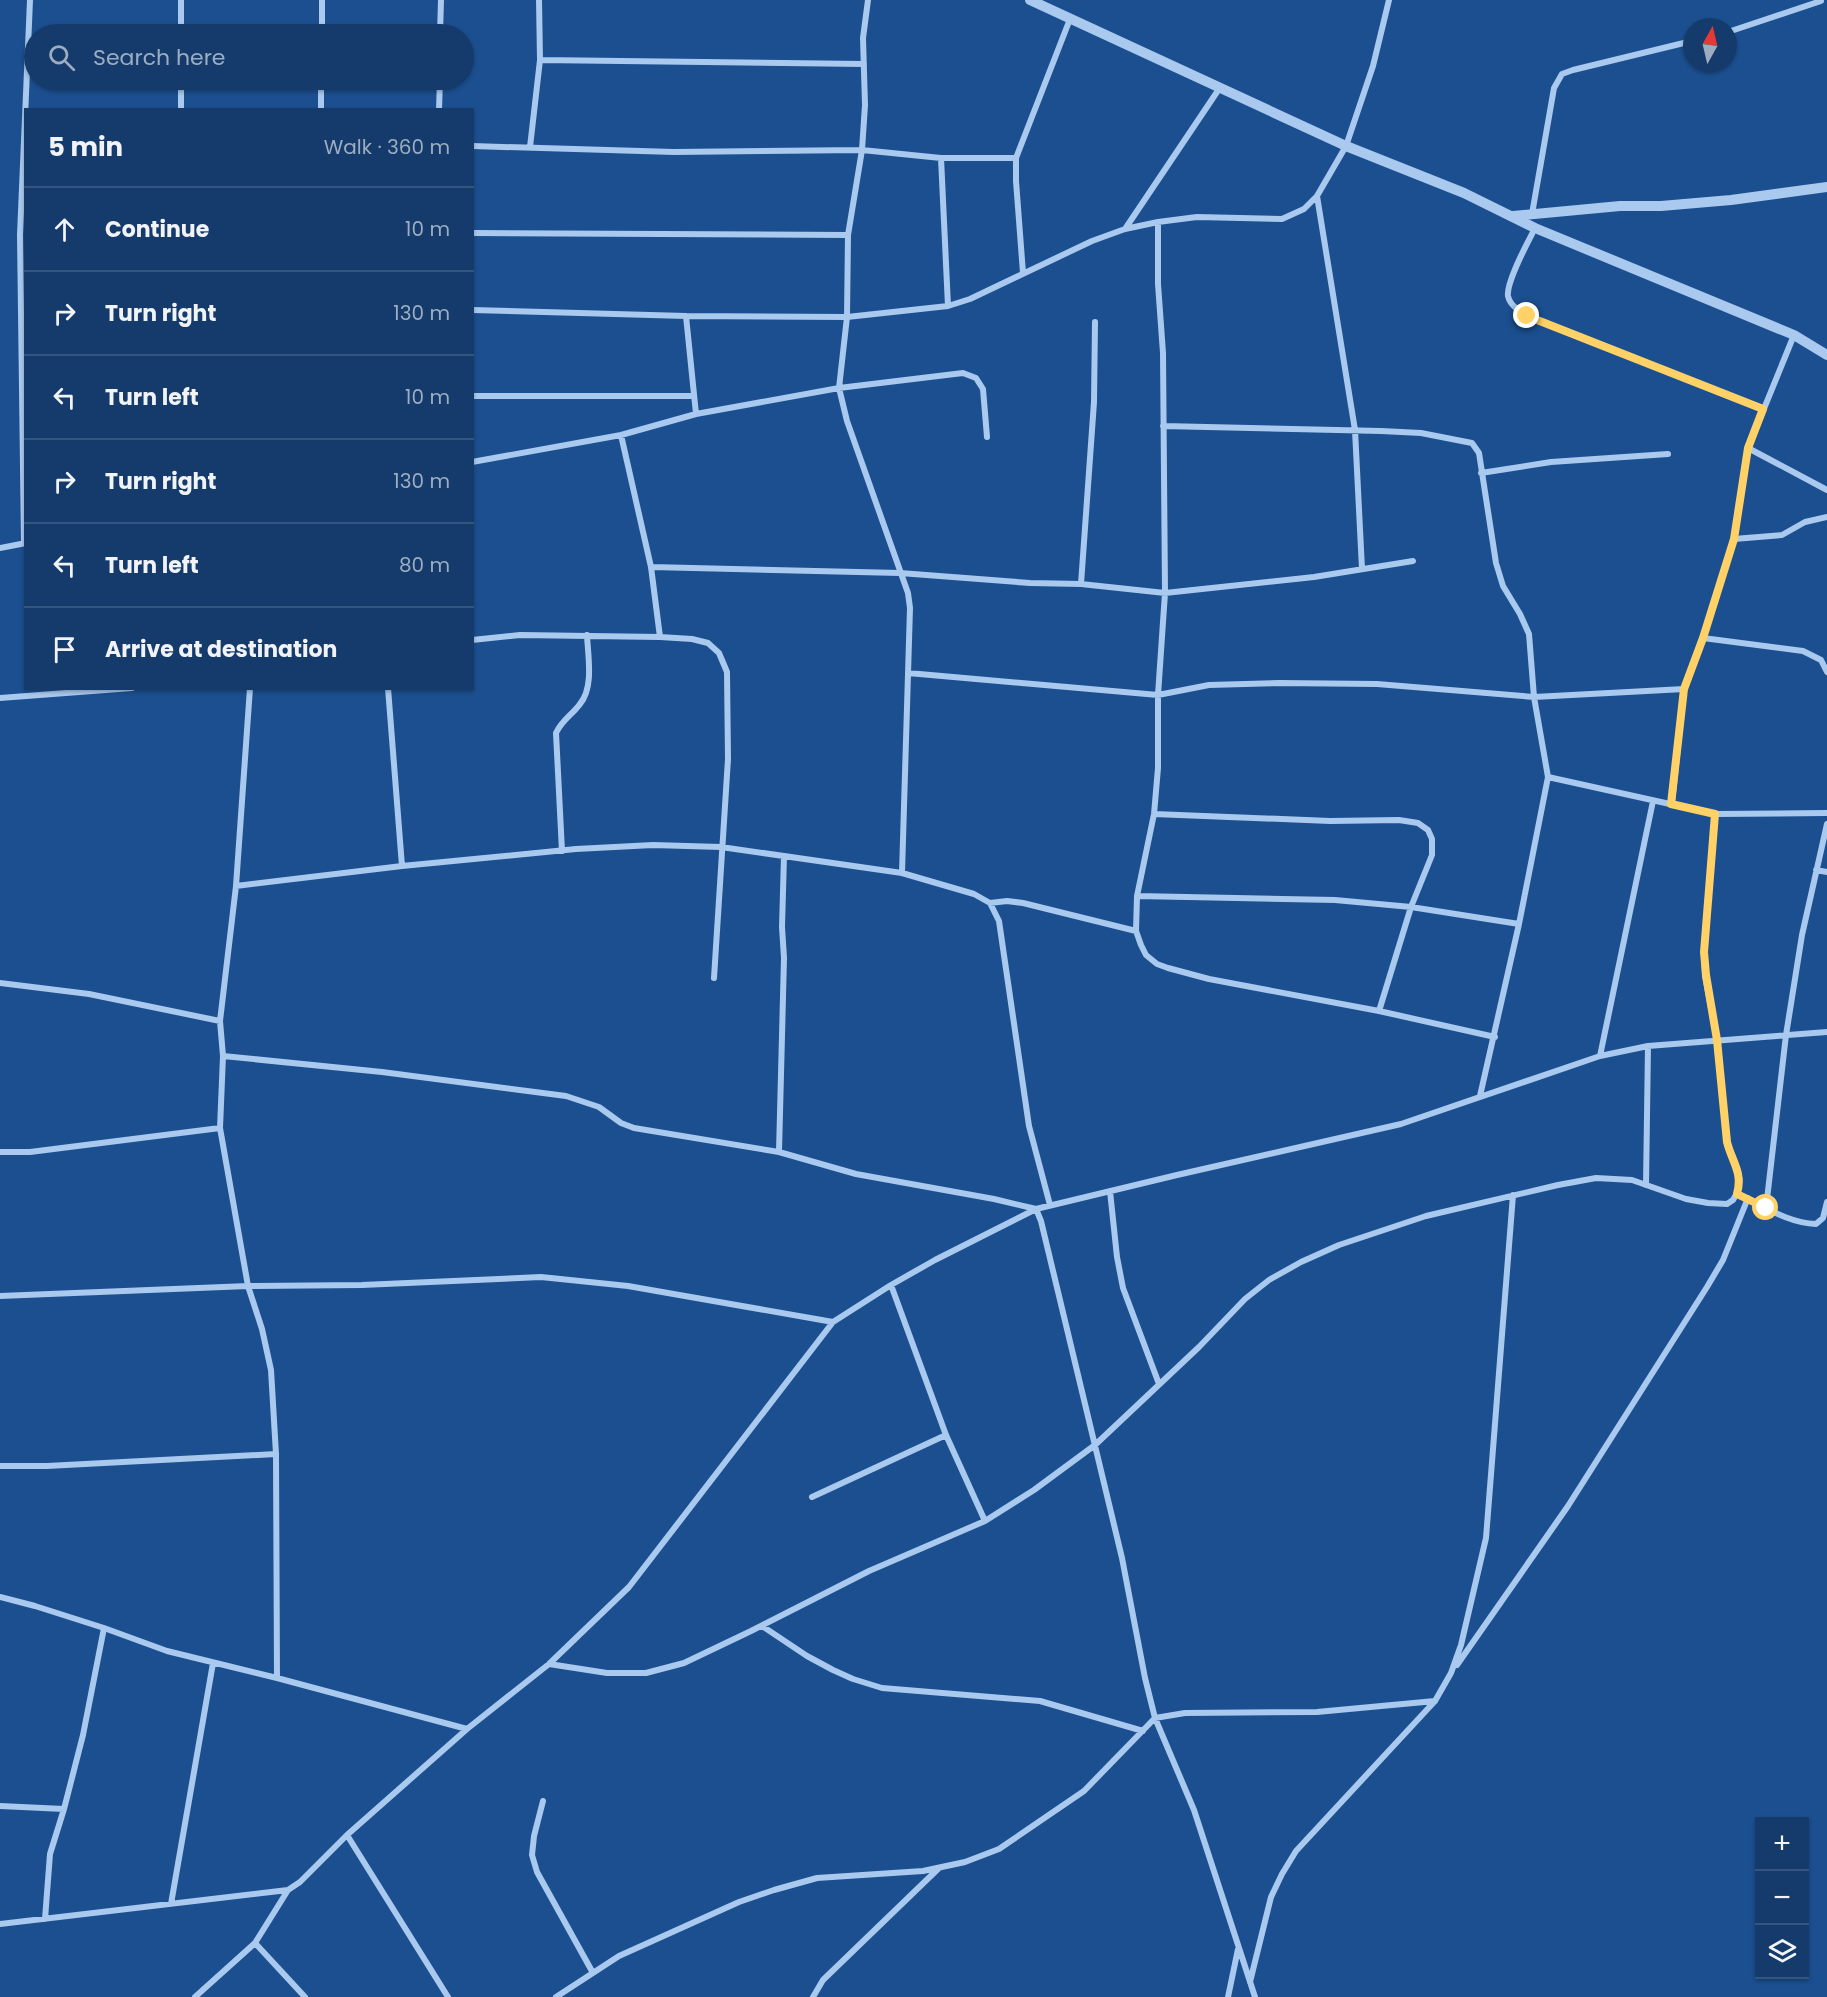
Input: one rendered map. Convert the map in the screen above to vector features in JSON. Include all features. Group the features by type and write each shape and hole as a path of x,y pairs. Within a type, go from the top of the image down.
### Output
{"street":[{"path":"29,24 30,0"},
{"path":"181,0 181,24"},
{"path":"322,0 322,24"},
{"path":"440,24 441,0"},
{"path":"530,147 540,60 539,0"},
{"path":"868,0 863,38 865,105 862,150 848,235 848,317 839,388 847,422 908,593 910,608 902,873"},
{"path":"1030,0 1346,146 1464,193 1535,228 1794,335 1827,355"},
{"path":"474,310 686,316 848,317 948,306 970,299 1092,241 1125,229 1197,217 1282,219 1304,209 1317,196 1346,146 1372,66 1389,0"},
{"path":"1737,29 1822,1"},
{"path":"1023,273 1016,158 1070,19"},
{"path":"1532,214 1554,88 1562,74 1683,44"},
{"path":"540,60 864,64"},
{"path":"1125,229 1219,89"},
{"path":"25,108 26,90"},
{"path":"181,90 181,108"},
{"path":"321,90 321,108"},
{"path":"439,108 440,90"},
{"path":"24,141 20,235 24,481"},
{"path":"474,146 674,152 862,150 940,158 1016,158"},
{"path":"940,158 948,306"},
{"path":"1513,216 1620,206 1684,204 1824,189"},
{"path":"1317,196 1355,430 1362,568"},
{"path":"1158,222 1158,284 1163,353 1166,593 1158,695 1158,768 1154,814 1137,896 1136,931 1146,955 1156,964 1168,969 1209,979 1379,1011 1495,1037"},
{"path":"1535,228 1509,284 1508,296 1514,307 1527,316 1763,409"},
{"path":"474,232 848,235"},
{"path":"686,316 696,414"},
{"path":"1081,584 1094,402 1095,322"},
{"path":"1671,804 1684,689 1703,638 1734,539 1748,448 1794,335"},
{"path":"474,462 621,435 696,414 839,388 963,373 976,378 983,388 987,437"},
{"path":"474,396 694,396"},
{"path":"1163,426 1421,433 1472,443 1479,453 1496,563 1503,586 1520,614 1528,634 1534,697 1548,777 1495,1037 1480,1096"},
{"path":"621,435 651,567 660,637"},
{"path":"1748,448 1827,490"},
{"path":"1481,473 1551,462 1668,454"},
{"path":"1734,539 1782,535 1805,522 1827,517"},
{"path":"0,548 24,543"},
{"path":"651,567 900,573 1030,583 1081,584 1166,593 1314,577 1413,561"},
{"path":"474,640 520,635 660,637 692,639 708,643 719,653 727,672 728,759 714,978"},
{"path":"562,850 556,733 561,722 578,707 585,697 588,687 587,635"},
{"path":"1703,638 1803,651 1821,660 1827,672"},
{"path":"908,673 1158,695 1209,685 1279,682 1377,684 1534,697 1684,689"},
{"path":"0,698 106,690"},
{"path":"250,690 236,886 220,1021 223,1056 220,1128 248,1286 262,1329 271,1371 276,1454 277,1678"},
{"path":"388,690 402,866"},
{"path":"1548,777 1715,814 1827,813"},
{"path":"1600,1056 1653,801"},
{"path":"1154,814 1330,822 1399,820 1418,823 1428,830 1432,839 1432,855 1411,907 1379,1011"},
{"path":"549,1664 607,1673 646,1673 684,1663 869,1571 985,1521 1034,1490 1095,1445 1199,1347 1245,1299 1269,1280 1339,1245 1426,1216 1558,1185 1596,1179 1632,1180 1686,1199 1708,1203 1727,1204 1733,1200 1740,1182 1739,1172 1730,1155 1727,1142 1717,1040 1704,952 1715,814"},
{"path":"1766,1208 1786,1035 1802,935 1827,824"},
{"path":"236,886 562,850 653,845 721,847 902,873 974,894 990,903 999,921 1029,1126 1050,1205"},
{"path":"779,1152 784,958 783,856"},
{"path":"1816,870 1827,872"},
{"path":"1137,896 1335,900 1411,907 1519,924"},
{"path":"990,903 1007,901 1042,906 1136,931"},
{"path":"0,983 89,994 220,1021"},
{"path":"195,1997 255,1943 288,1890 300,1882 347,1834 467,1729 549,1664 629,1587 834,1322 891,1285 1036,1209 1401,1124 1600,1056 1648,1046 1827,1032"},
{"path":"1646,1185 1648,1046"},
{"path":"223,1056 382,1072 566,1096 598,1107 621,1123 634,1128 779,1152 856,1174 1036,1209"},
{"path":"0,1152 30,1152 220,1128"},
{"path":"1110,1191 1116,1257 1123,1288 1158,1384"},
{"path":"1737,1194 1781,1216 1806,1224 1816,1224 1823,1218 1827,1202"},
{"path":"1451,1673 1461,1645 1486,1538 1513,1195"},
{"path":"1250,1982 1271,1897 1296,1851 1435,1701 1451,1673 1568,1506 1707,1287 1723,1260 1748,1198"},
{"path":"1036,1209 1041,1221 1122,1558 1155,1718 1194,1810 1255,1997"},
{"path":"0,1296 542,1277 628,1286 834,1322"},
{"path":"891,1285 946,1435 985,1521"},
{"path":"813,1497 946,1435"},
{"path":"0,1466 47,1466 276,1454"},
{"path":"0,1598 35,1606 167,1651 213,1664 277,1678 467,1729"},
{"path":"762,1626 833,1670 882,1688 1040,1701 1143,1731"},
{"path":"45,1919 50,1854 83,1735 104,1628"},
{"path":"171,1905 213,1664"},
{"path":"556,1997 620,1956 739,1902 774,1890 817,1878 923,1871 965,1863 999,1849 1084,1791 1155,1718 1185,1713 1317,1712 1435,1701"},
{"path":"543,1801 531,1855 537,1872 593,1973"},
{"path":"0,1806 64,1809"},
{"path":"347,1834 448,1997"},
{"path":"813,1997 823,1980 939,1867"},
{"path":"0,1924 288,1890"},
{"path":"255,1943 305,1997"},
{"path":"1228,1997 1238,1949"}],"route":[{"path":"1527,316 1763,409 1748,448 1734,539 1703,638 1684,689 1671,804 1715,814 1704,952 1717,1040 1727,1142 1730,1155 1739,1172 1740,1182 1737,1194 1766,1208"}]}
